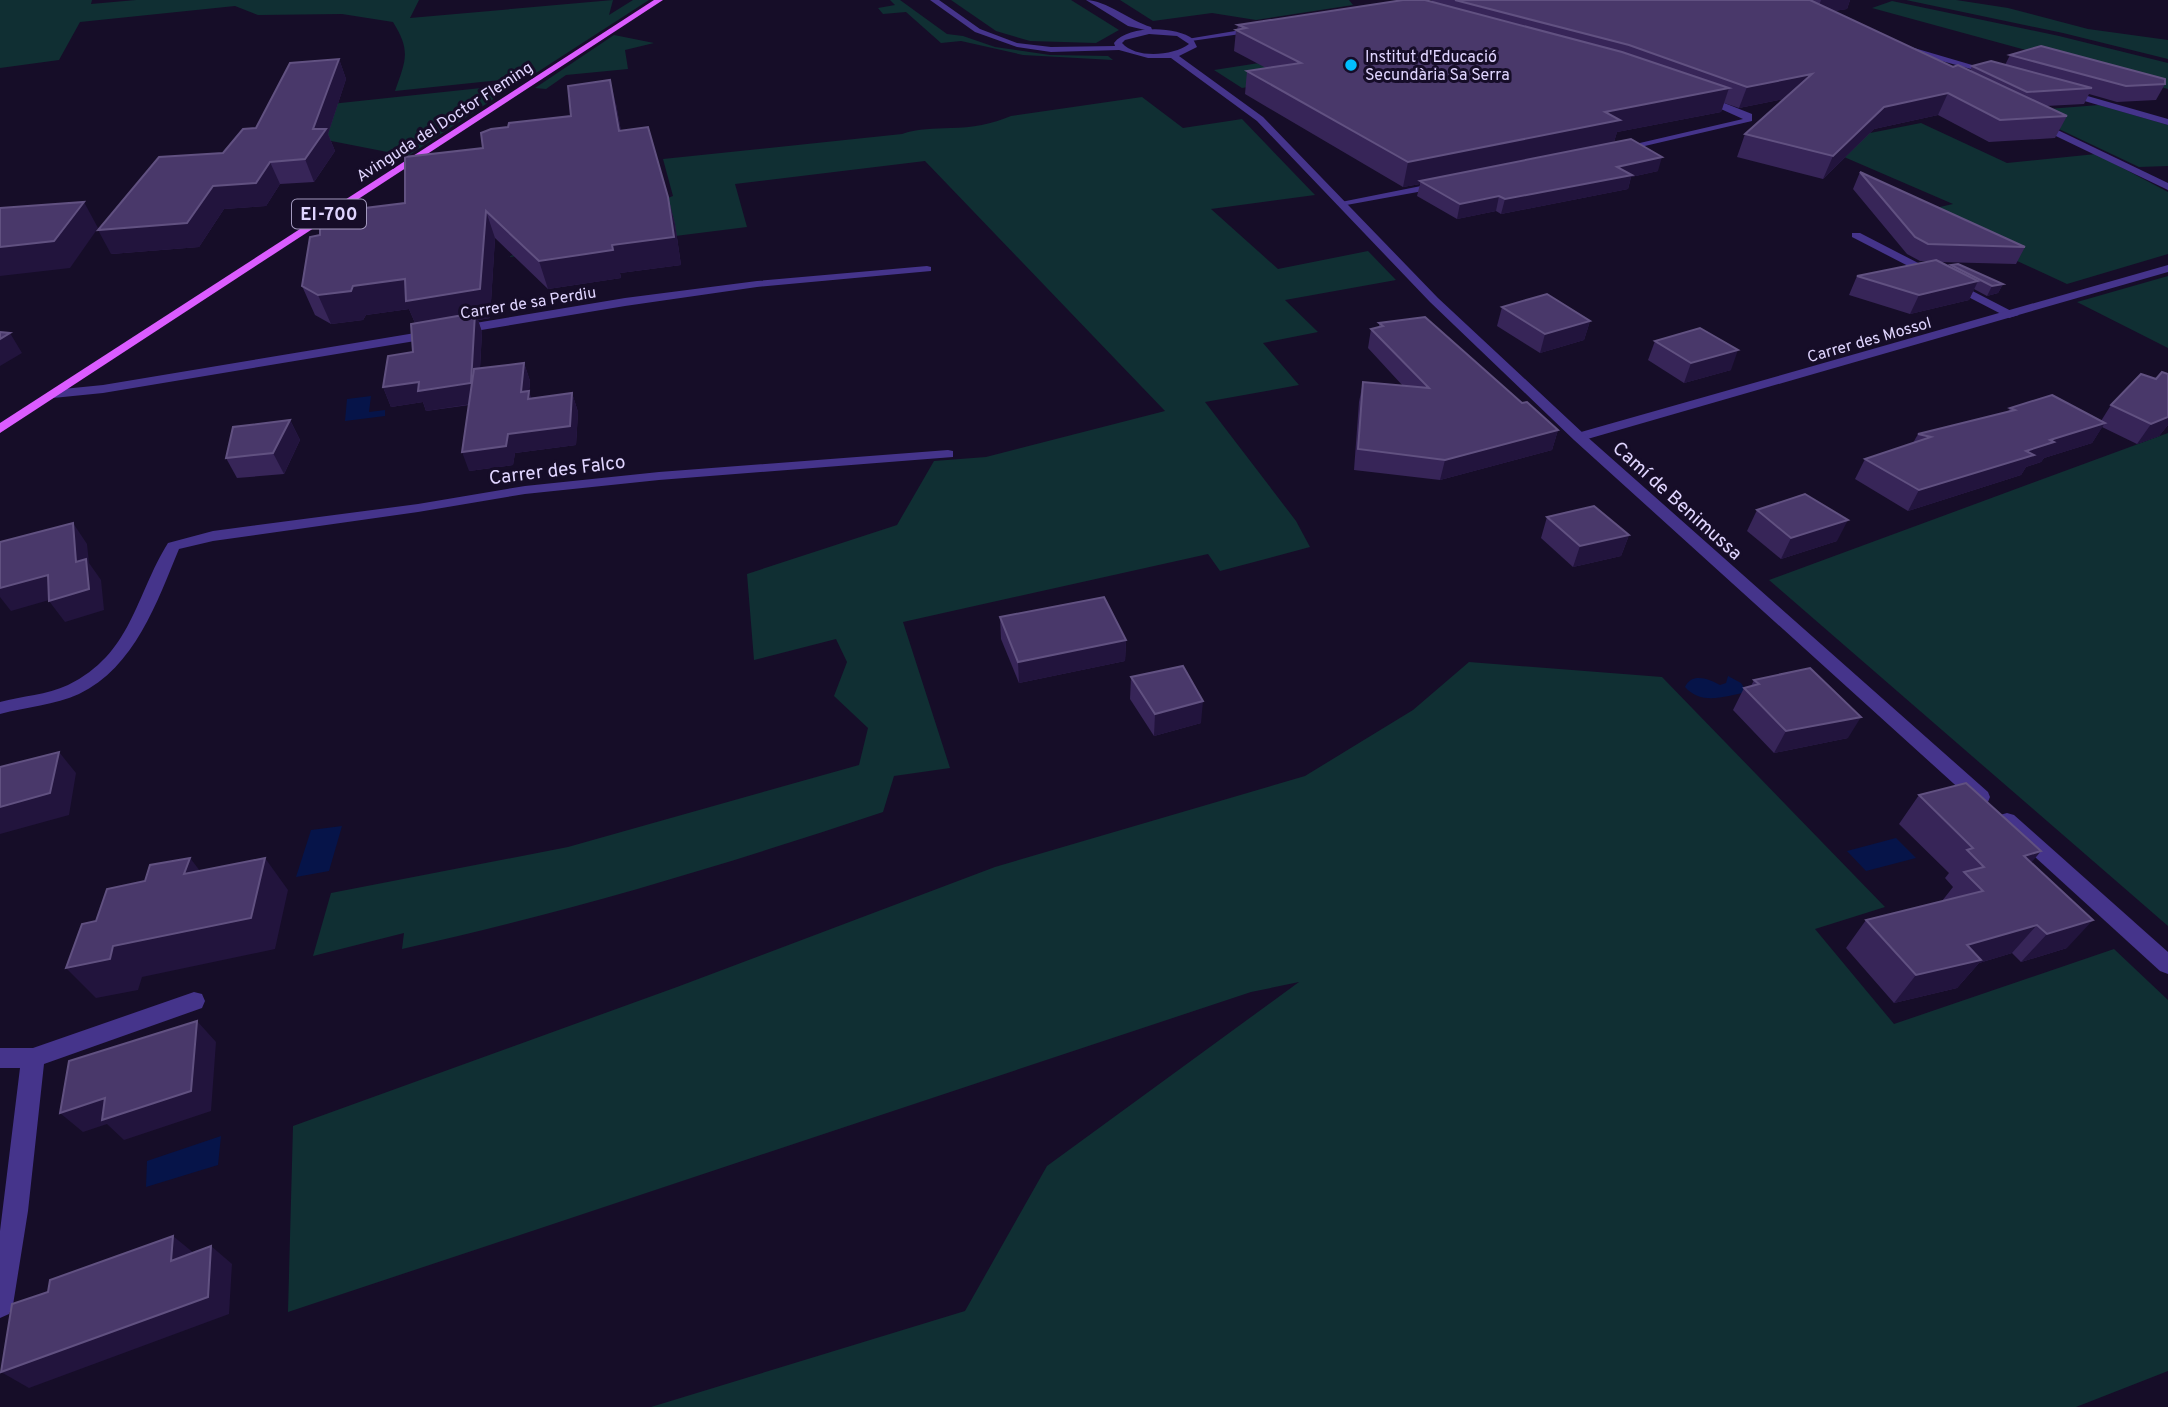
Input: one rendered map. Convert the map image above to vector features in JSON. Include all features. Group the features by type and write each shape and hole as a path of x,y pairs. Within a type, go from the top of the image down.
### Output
{"main road":[{"name":"Avinguda del Doctor Fleming","path":"0,429 659,0"}],"street":[{"path":"934,0 981,33 1023,46 1074,50 1120,48 1152,56 1187,51 1194,46 1191,39"},
{"path":"1090,0 1132,24 1148,29 1149,32"},
{"path":"1120,48 1118,43 1122,38 1149,32 1180,35 1191,39 1271,27"},
{"path":"1903,58 1890,48 2001,75"},
{"name":"Camí de Benimussa","path":"1172,55 1260,119 1434,300 1579,437 2168,964"},
{"path":"2053,90 2168,122"},
{"path":"1612,150 1747,121 1749,116 1739,110 1692,94"},
{"path":"2023,117 2168,187"},
{"path":"1341,203 1451,183"},
{"path":"1856,235 2013,315"},
{"name":"Carrer des Mossol","path":"1579,437 2013,315 2168,268"},
{"name":"Carrer de sa Perdiu","path":"53,394 103,389 625,302 757,284 927,269"},
{"name":"Carrer des Falco","path":"0,708 73,690 108,665 138,629 173,546 213,536 525,491 659,476 947,454"},
{"path":"0,1058 33,1058 194,1001"},
{"path":"0,1305 16,1211 33,1058"}],"green space":[{"path":"0,0 92,0 91,4 136,0 419,0 410,18 613,0 609,15 633,0 649,0 536,73 519,78 395,91 405,56 399,32 393,22 342,14 258,15 235,6 80,22 59,60 0,68"},
{"path":"890,0 900,0 947,34 963,36 995,47 1050,55 1108,56 1113,60 1023,55 961,41 941,43 906,12 883,14 878,8 895,5"},
{"path":"951,0 1071,0 1119,30 1096,43 1030,41 996,31"},
{"path":"1120,0 1349,0 1353,5 1256,20 1212,13 1153,21"},
{"path":"1906,0 1956,0 2008,8 2088,29 2168,40 2168,59 2063,33"},
{"path":"1892,1 2059,36 2168,63 2168,89 1872,8"},
{"path":"614,35 654,43 625,50 628,69 566,75 546,89 535,88"},
{"path":"1310,55 1340,72 1242,88 1214,70"},
{"path":"500,86 504,92 408,156 321,139 284,109"},
{"path":"1142,97 1183,128 1242,119 1315,195 1211,209 1278,269 1368,251 1396,280 1285,300 1318,332 1263,343 1299,385 1205,402 1296,521 1310,547 1220,571 1208,554 903,622 950,768 894,776 883,812 764,851 524,920 402,949 404,933 313,956 331,893 568,847 859,765 868,728 834,696 847,662 836,639 754,660 747,574 897,525 934,461 986,457 1165,411 925,161 735,184 747,227 508,257 673,196 663,159 974,126 1011,116"},
{"path":"2099,105 2168,125 2168,166 2139,167 2021,111"},
{"path":"1921,123 2007,163 2096,154 2168,192 2168,254 2067,284 1913,213 1953,204 1814,144"},
{"path":"2168,276 2168,348 2077,302"},
{"path":"2168,433 2168,926 1769,580"},
{"path":"1469,662 1662,677 1885,907 1815,929 1894,1024 2114,949 2168,1000 2168,1371 2076,1407 651,1407 965,1311 1047,1166 1299,982 1251,992 288,1312 293,1126 677,987 995,867 1305,776 1413,710"}],"shaded area":[{"path":"371,396 369,412 385,410 385,416 345,421 347,399"},
{"path":"1728,676 1741,683 1747,692 1706,698 1685,687 1696,678 1720,685 1726,683"},
{"path":"342,826 329,871 296,877 311,830"},
{"path":"1896,838 1916,858 1866,871 1847,851"},
{"path":"221,1136 218,1165 146,1187 147,1161"}],"building":[{"path":"1403,0 1425,0 1622,52 1729,88 1605,112 1620,120 1408,162 1247,71 1301,63 1236,30 1246,28 1238,25"},
{"path":"1455,0 1810,0 1953,67 1958,65 2067,116 2000,120 1948,93 1884,107 1833,156 1745,134 1812,74 1747,87 1629,45"},
{"path":"2041,46 2165,79 2165,84 2126,86 2010,55"},
{"path":"339,59 313,129 326,129 305,159 270,162 256,183 213,186 187,223 98,230 159,157 223,153 243,129 256,128 290,63"},
{"path":"1991,61 2092,88 2027,92 1972,66"},
{"path":"610,80 619,131 648,127 668,197 674,237 612,245 613,250 539,261 486,211 480,289 406,301 405,279 353,286 351,291 318,295 302,286 310,237 320,235 320,228 337,226 341,211 405,203 405,157 483,148 481,133 491,129 508,127 509,123 571,116 568,86"},
{"path":"1631,139 1662,157 1617,167 1632,175 1505,199 1499,196 1460,204 1420,181"},
{"path":"1860,172 2025,247 1928,244 1915,237"},
{"path":"84,202 54,241 0,247 0,208"},
{"path":"1936,260 1978,281 1919,295 1857,276"},
{"path":"1958,264 2003,284 1992,286 1951,265"},
{"path":"1547,294 1590,321 1545,334 1502,307"},
{"path":"475,313 471,383 418,391 419,382 383,387 388,356 413,352 411,324"},
{"path":"1425,317 1522,403 1527,402 1558,430 1445,460 1358,449 1363,382 1429,388 1371,329 1383,326 1379,323"},
{"path":"1700,328 1738,350 1691,363 1655,341"},
{"path":"0,332 10,333 0,339"},
{"path":"524,363 521,392 529,391 528,399 572,393 570,426 508,434 506,446 462,452 474,369"},
{"path":"2162,372 2168,374 2168,417 2151,424 2111,405 2141,374 2156,379"},
{"path":"2052,395 2105,423 2050,440 2054,442 2026,451 2034,455 1919,490 1865,459 1931,437 1918,434 2015,410 2010,408"},
{"path":"290,420 273,453 226,458 233,427"},
{"path":"1805,494 1848,520 1791,538 1757,510"},
{"path":"1594,506 1629,535 1580,546 1547,517"},
{"path":"73,523 76,562 86,559 89,589 49,601 48,575 0,588 0,542"},
{"path":"1104,597 1126,640 1018,662 1000,617"},
{"path":"1183,666 1203,701 1155,714 1131,677"},
{"path":"1810,668 1861,717 1786,731 1744,688 1759,684 1754,680"},
{"path":"59,752 50,793 0,807 0,767"},
{"path":"1966,783 2041,851 2024,856 2093,920 2047,934 2037,925 1967,945 1981,960 1916,975 1866,920 1983,891 1964,872 1984,867 1967,850 1973,848 1919,795"},
{"path":"190,858 184,874 265,858 251,918 113,946 110,959 66,968 82,924 96,921 107,889 145,881 150,865"},
{"path":"197,1021 191,1091 102,1120 105,1098 60,1113 69,1061"},
{"path":"173,1236 171,1261 211,1246 208,1297 1,1372 12,1304 48,1292 50,1280"}],"place":[{"name":"Institut d'Educació Secundària Sa Serra","path":"1351,65"}]}
